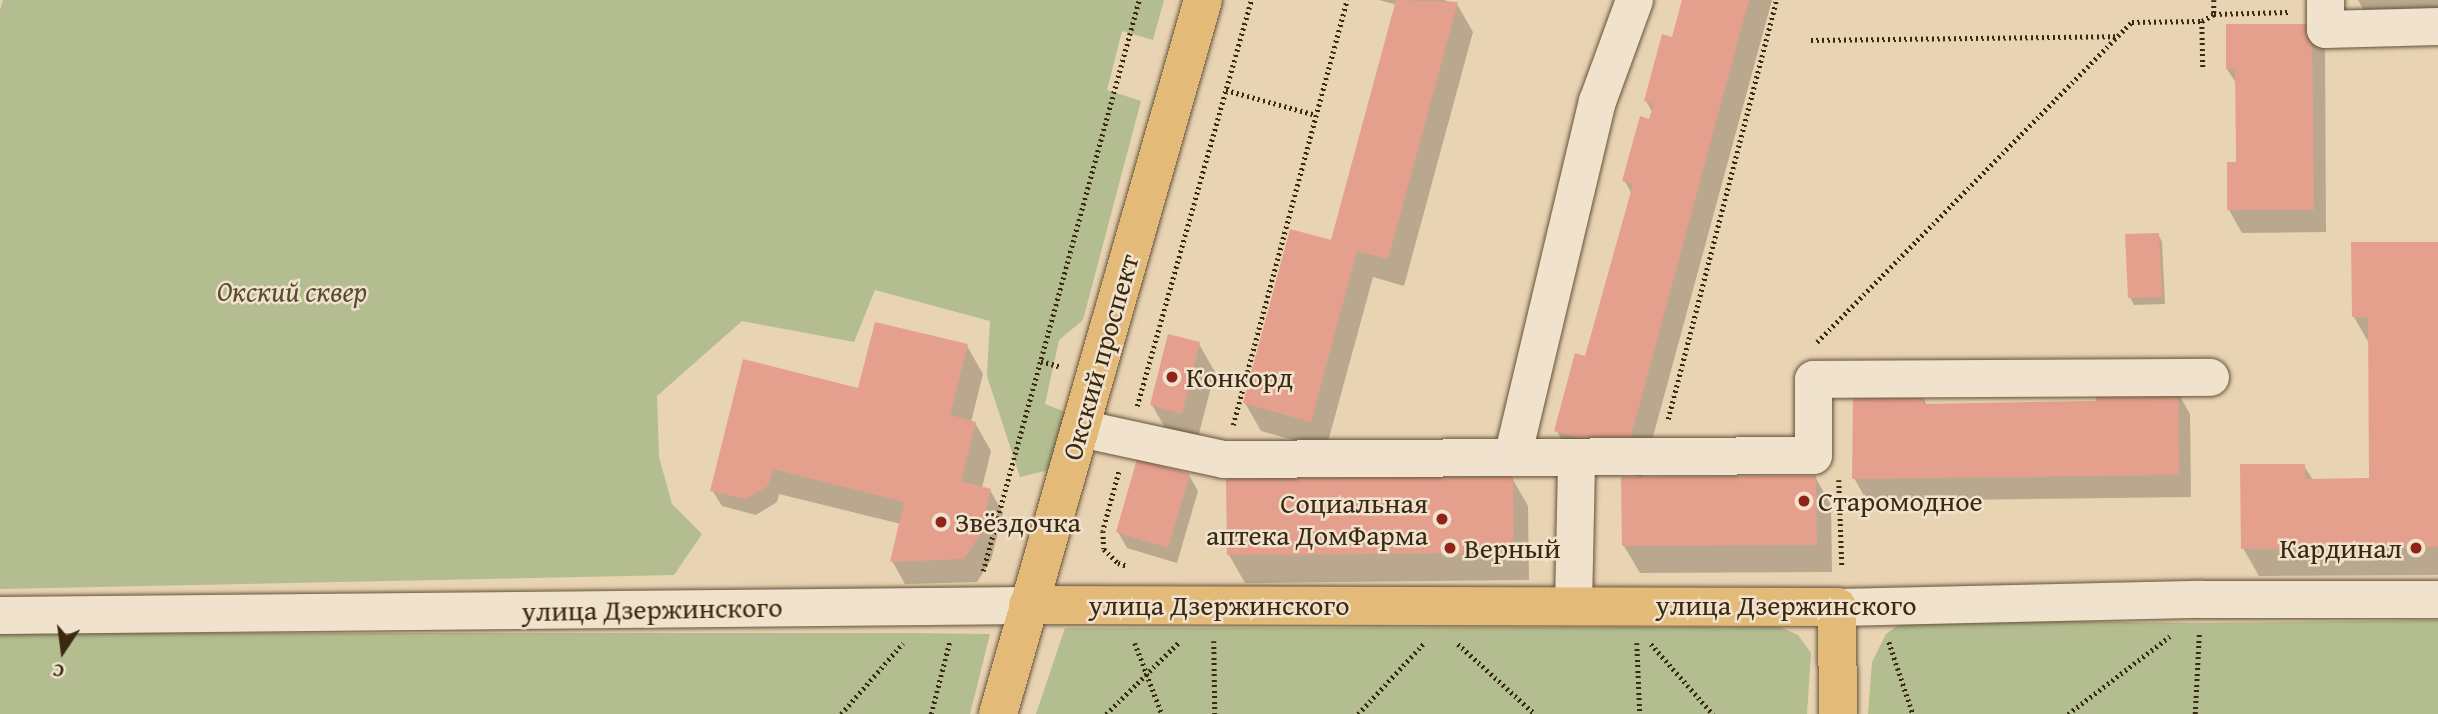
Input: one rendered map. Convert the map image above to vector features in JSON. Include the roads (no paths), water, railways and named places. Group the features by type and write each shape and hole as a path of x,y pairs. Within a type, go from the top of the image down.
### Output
{"main road":[{"name":"Окский проспект","path":"998,714 1203,0"},
{"name":"улица Дзержинского","path":"1028,605 1837,607"},
{"path":"1837,607 1838,714"}],"street":[{"path":"1512,457 1597,100 1634,0"},
{"path":"2312,6 2325,29 2438,26"},
{"path":"1080,428 1223,459 1813,455 1812,379 2210,377"},
{"path":"1573,606 1576,457"},
{"name":"улица Дзержинского","path":"1837,607 2187,599 2438,599"},
{"name":"улица Дзержинского","path":"0,615 1028,605"}],"place":[{"name":"Конкорд","path":"1172,377"},
{"name":"Старомодное","path":"1804,501"},
{"name":"Социальная аптека ДомФарма","path":"1442,519"},
{"name":"Звёздочка","path":"941,522"},
{"name":"Верный","path":"1450,548"},
{"name":"Кардинал","path":"2416,548"}],"park label":[{"name":"Окский сквер","path":"292,291"}]}
